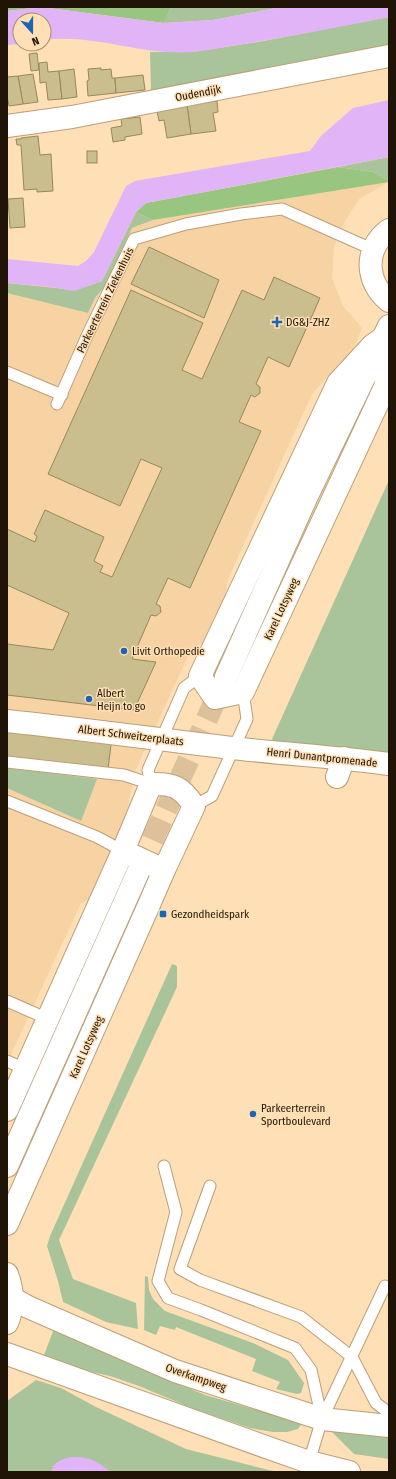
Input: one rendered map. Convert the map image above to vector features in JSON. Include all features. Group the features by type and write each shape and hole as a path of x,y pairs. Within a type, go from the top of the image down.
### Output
{"street":[{"name":"Oudendijk","path":"7,126 72,117 389,56"},
{"path":"389,230 379,240 374,250 371,264 372,278 379,292 389,302"},
{"path":"243,692 215,698 200,676 338,383 386,332"},
{"name":"Karel Lotsyweg","path":"226,677 307,496 386,332"},
{"name":"Karel Lotsyweg","path":"243,692 386,385 383,348 386,332"},
{"name":"Albert Schweitzerplaats","path":"7,721 245,749"},
{"name":"Henri Dunantpromenade","path":"245,749 340,767 389,764"},
{"path":"7,1110 16,1065 48,1019 123,851 151,784 161,783 176,786 187,794 194,806"},
{"name":"Karel Lotsyweg","path":"7,1224 164,870 194,806"},
{"path":"123,851 164,870"},
{"path":"7,1166 140,870"},
{"path":"7,1274 12,1298 7,1323"},
{"name":"Overkampweg","path":"12,1298 28,1307 175,1371 322,1419 389,1426"},
{"path":"7,1354 186,1420 309,1462 349,1472"}],"lane":[{"name":"Parkeerterrein Ziekenhuis","path":"7,372 17,382 59,399 87,336 134,239 186,224 241,214 282,209 374,250"},
{"path":"151,784 148,770 184,688 200,676"},
{"path":"194,806 212,796 245,749 247,719 243,692"},
{"path":"7,762 124,775 151,784"},
{"path":"7,801 96,836 123,851"},
{"path":"7,1002 48,1019"},
{"path":"164,1166 176,1212 158,1281 168,1298 295,1348 310,1370 322,1419"},
{"path":"210,1186 180,1269 200,1280 301,1317 352,1357 376,1403 389,1413"},
{"path":"309,1462 322,1419 385,1286"}],"shaded area":[{"path":"41,7 164,23 213,20 281,7 389,7 389,17 209,50 173,52 155,51 81,39 52,40 52,12 12,12 12,45 7,45 7,11"},
{"path":"389,100 389,157 146,203 136,212 102,281 74,291 51,287 7,283 7,259 78,266 86,261 94,252 126,186 135,181 310,151 321,136 353,108"},
{"path":"389,182 359,199 345,221 334,246 332,278 343,306 362,328 354,348 312,394 228,579 224,608 211,638 191,650 135,771 122,835 94,898 81,903 8,1061 7,1069 7,293 88,313 95,298 105,286 132,228 153,220"},
{"path":"71,1457 88,1458 111,1472 51,1472 56,1463"}],"green space":[{"path":"7,7 41,7 7,11"},
{"path":"41,7 171,7 164,23"},
{"path":"171,7 281,7 213,20 164,23"},
{"path":"389,17 389,49 151,91 150,52 192,52 258,42"},
{"path":"389,157 389,181 373,172 338,167"},
{"path":"338,167 373,172 389,182 153,220 136,212 146,203"},
{"path":"136,212 153,220 132,228 105,286 95,298 88,313 7,293 7,283 76,290 102,281"},
{"path":"389,480 389,757 281,746 272,739"},
{"path":"7,768 97,779 81,821 7,788"},
{"path":"172,964 177,966 177,987 59,1240 73,1279 136,1303 138,1329 106,1322 63,1302 47,1246 50,1236"},
{"path":"145,1276 148,1277 149,1290 153,1299 165,1311 253,1343 288,1360 304,1383 301,1393 297,1394 276,1389 280,1382 252,1371 256,1359 176,1327 175,1330 160,1326 156,1335 144,1330"},
{"path":"55,1326 137,1366 205,1395 302,1423 298,1429 287,1432 273,1432 250,1428 194,1409 139,1386 110,1376 78,1369 44,1355"},
{"path":"36,1380 61,1388 96,1407 186,1449 277,1472 7,1472 7,1401"},
{"path":"331,1431 389,1437 389,1459 354,1454"}],"building":[{"path":"37,53 39,70 31,71 29,54"},
{"path":"47,62 48,72 59,71 62,99 48,100 46,82 40,83 39,63"},
{"path":"101,68 101,70 111,69 112,78 115,78 116,93 88,96 88,69"},
{"path":"74,69 77,97 62,99 59,71"},
{"path":"33,74 38,102 23,104 18,76"},
{"path":"143,75 145,90 116,93 115,78"},
{"path":"18,76 23,104 9,106 7,96 7,77"},
{"path":"217,101 218,112 213,113 216,131 191,134 187,105"},
{"path":"187,105 191,134 167,138 164,120 159,121 157,111"},
{"path":"140,117 142,134 125,137 125,140 113,142 111,128 122,126 121,119"},
{"path":"38,136 40,155 51,154 53,191 37,192 37,189 24,190 21,145 17,145 16,139"},
{"path":"87,151 97,151 97,163 87,163"},
{"path":"23,198 25,227 10,228 8,199"},
{"path":"149,247 219,280 204,318 131,284"},
{"path":"274,277 320,298 289,367 268,357 256,384 260,387 260,393 255,397 251,395 239,422 261,431 190,588 168,578 156,604 160,606 161,612 156,616 151,615 132,659 156,662 134,710 7,695 7,644 53,650 69,613 7,585 7,529 35,542 37,536 34,534 45,510 104,537 94,561 103,566 100,572 112,577 162,468 141,459 120,506 48,474 131,290 203,323 182,370 202,379 242,290 264,300"},
{"path":"7,725 112,737 108,769 7,757"}],"tunnel":[{"path":"139,870 224,681"}],"place":[{"name":"DG&J-ZHZ","path":"277,322"},
{"name":"Livit Orthopedie","path":"124,651"},
{"name":"Albert Heijn to go","path":"89,699"},
{"name":"Gezondheidspark","path":"163,914"},
{"name":"Parkeerterrein Sportboulevard","path":"253,1114"}]}
